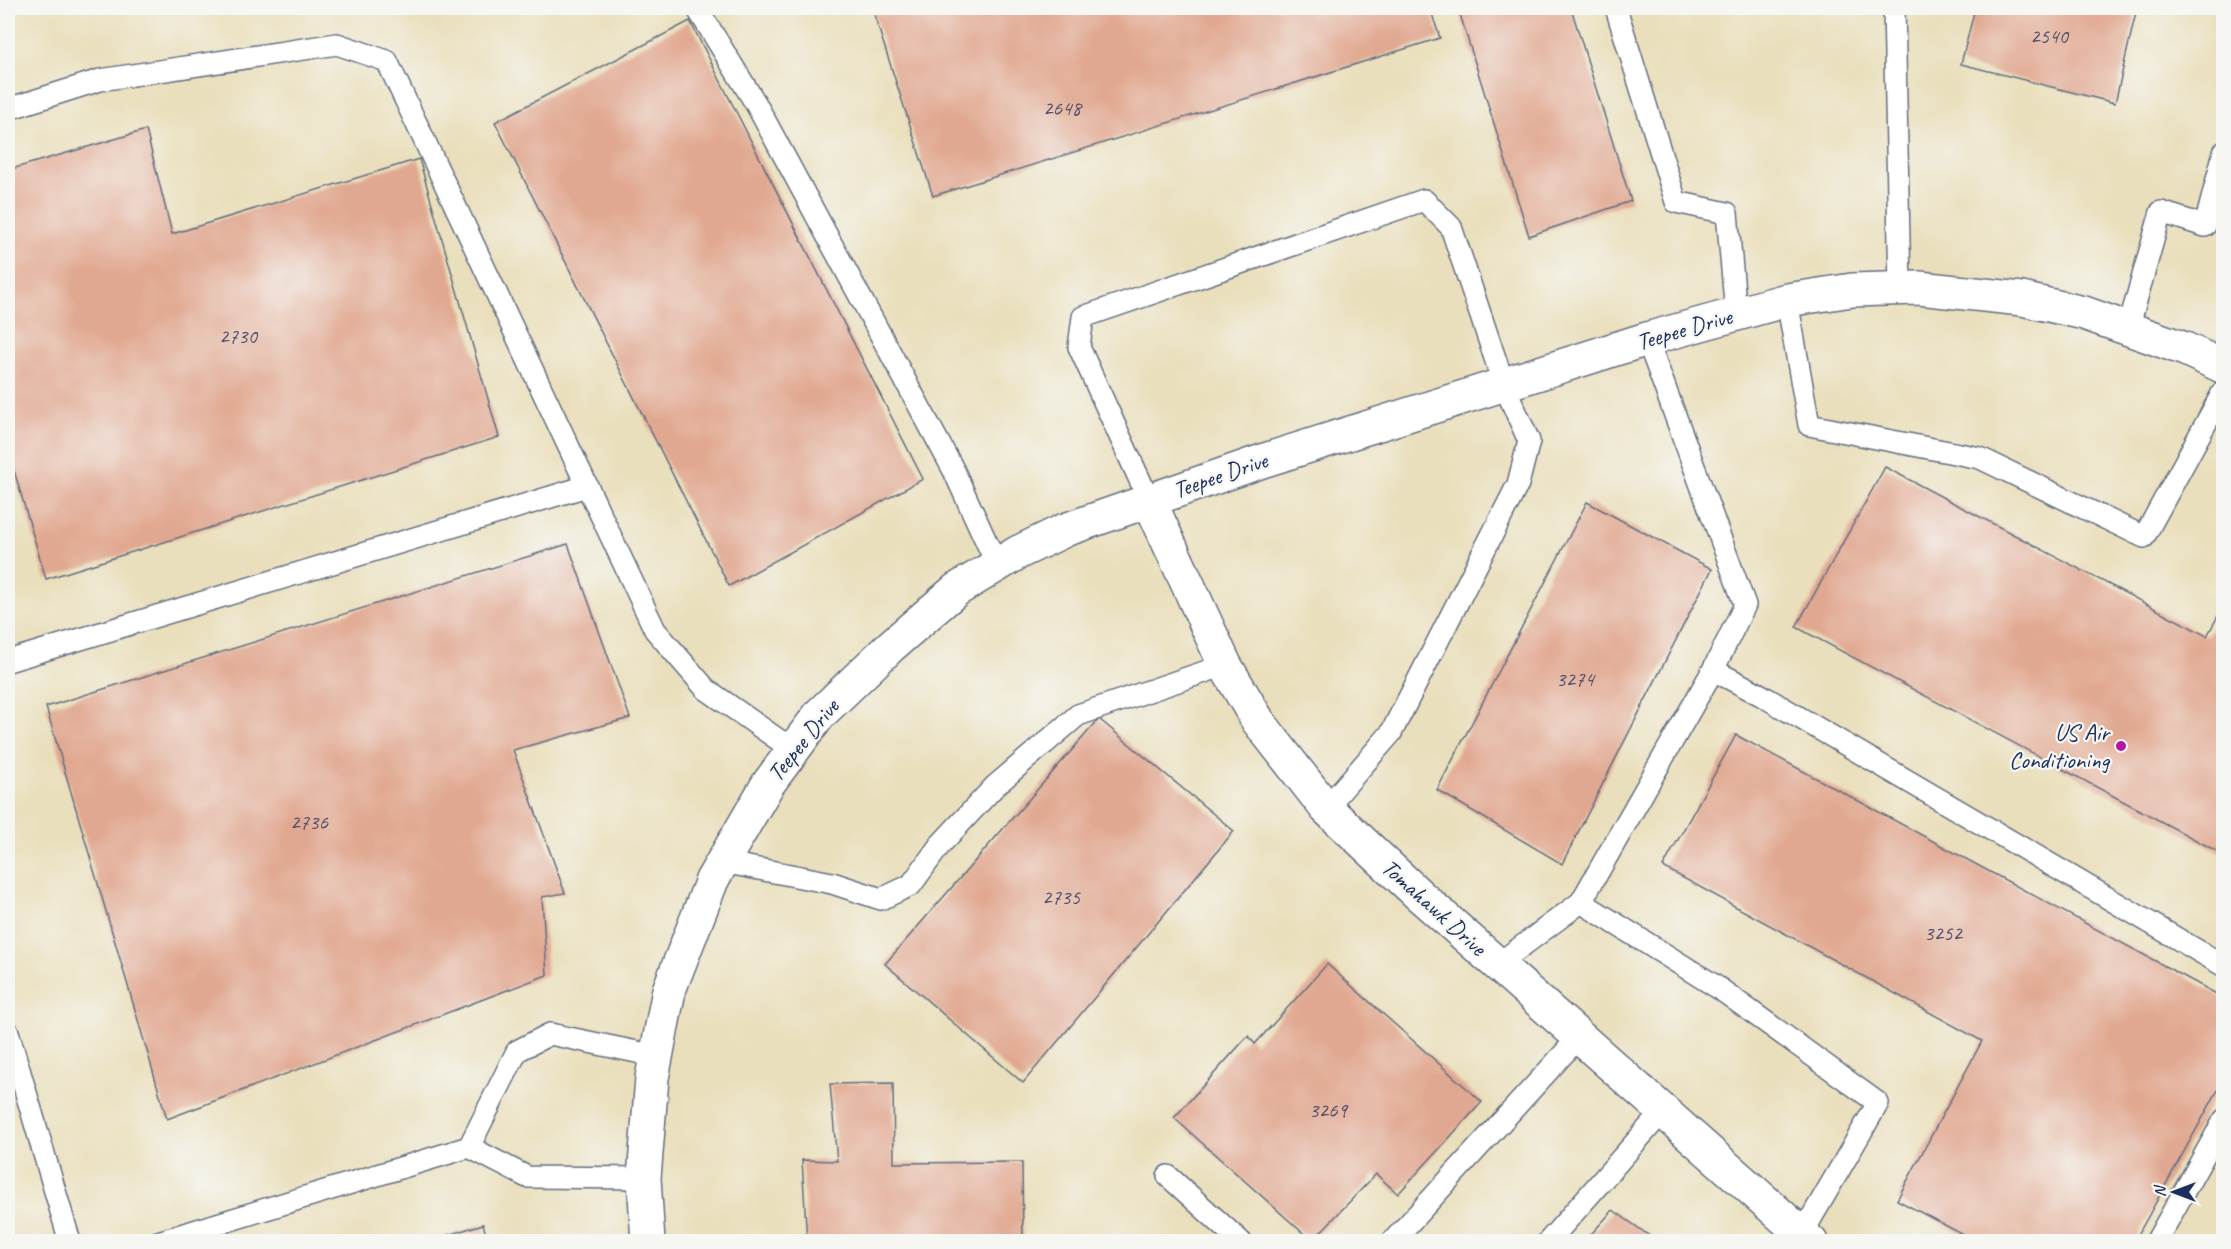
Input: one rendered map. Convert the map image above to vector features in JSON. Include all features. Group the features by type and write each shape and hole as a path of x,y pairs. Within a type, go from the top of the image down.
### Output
{"street":[{"name":"Teepee Drive","path":"648,1242 644,1178 652,1078 669,990 712,880 768,784 820,714 891,646 956,590 997,566 1065,530 1265,460 1647,339 1786,300 1852,290 1900,288 2022,299 2084,313 2185,349 2223,367"},
{"name":"Tomahawk Drive","path":"1149,500 1225,664 1258,721 1326,808 1497,964 1806,1238"}],"lane":[{"path":"697,8 756,104 953,469 997,566"},
{"path":"1616,8 1676,202 1727,213 1736,314"},
{"path":"1894,8 1900,288"},
{"path":"8,110 100,80 337,44 387,61 655,630 706,689 793,750"},
{"path":"2128,329 2161,212 2205,225 2223,152"},
{"path":"1149,500 1079,347 1083,317 1424,200 1451,226 1504,385 1530,441 1518,484 1391,733 1326,808"},
{"path":"1786,300 1809,425 1980,458 2144,537 2223,390"},
{"path":"1497,964 1581,902 1713,670 1745,605 1647,339"},
{"path":"8,661 587,486"},
{"path":"722,862 831,883 881,899 911,885 940,845 995,786 1078,715 1225,664"},
{"path":"1713,670 1761,695 2223,966"},
{"path":"1581,902 1720,989 1878,1103 1806,1238"},
{"path":"8,1032 70,1242"},
{"path":"469,1147 517,1051 550,1034 656,1056"},
{"path":"1392,1242 1580,1037"},
{"path":"1548,1242 1663,1111"},
{"path":"2156,1242 2223,1120"},
{"path":"158,1242 469,1147 527,1178 644,1178"},
{"path":"1168,1176 1241,1242"}],"building":[{"path":"872,8 1430,8 1440,38 933,196"},
{"path":"1458,8 1571,8 1631,201 1529,236"},
{"path":"1975,8 2137,8 2115,103 1961,64"},
{"path":"690,21 923,479 729,586 495,122"},
{"path":"146,130 172,234 419,159 499,437 46,579 8,450 8,170"},
{"name":"US Air Conditioning","path":"1885,467 2207,636 2224,605 2224,855 1796,627"},
{"path":"1587,502 1712,569 1562,864 1437,790"},
{"path":"568,544 630,718 513,750 565,893 542,897 547,975 167,1119 46,707"},
{"path":"1099,719 1234,831 1023,1083 885,964"},
{"path":"1736,735 2224,998 2224,1079 2134,1242 1977,1242 1897,1200 1982,1041 1663,867"},
{"path":"1327,964 1482,1102 1398,1194 1376,1174 1312,1241 1174,1118 1248,1036 1255,1044"},
{"path":"893,1083 894,1163 1022,1162 1023,1242 807,1242 802,1160 837,1161 830,1084"},
{"path":"1613,1210 1658,1242 1584,1242"},
{"path":"483,1224 488,1242 429,1242 429,1241"}],"place":[{"name":"US Air Conditioning","path":"2121,746"}]}
